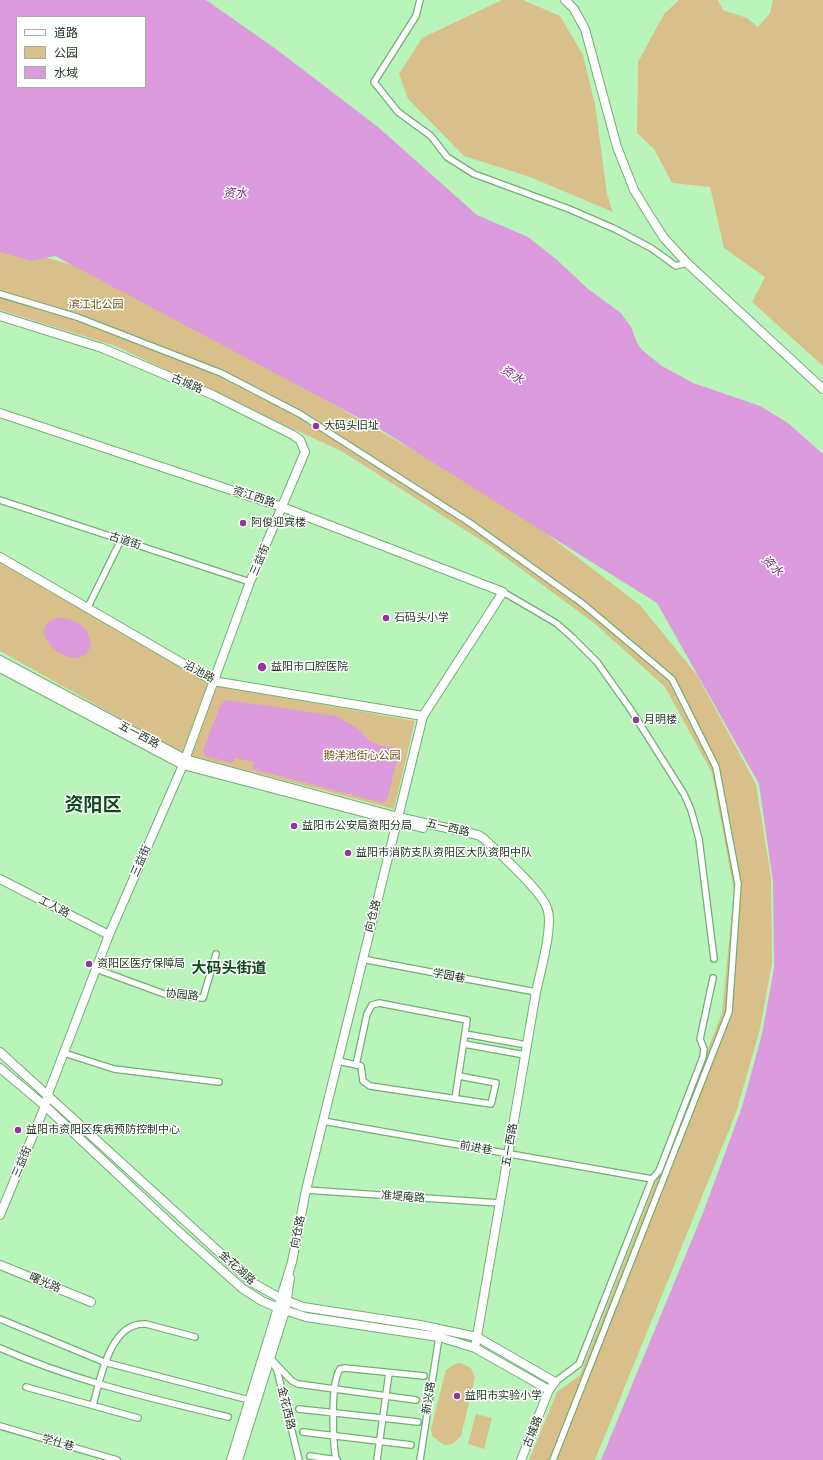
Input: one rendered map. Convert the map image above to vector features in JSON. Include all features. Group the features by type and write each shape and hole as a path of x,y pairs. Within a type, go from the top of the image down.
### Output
{"street":[{"path":"420,0 416,16 374,82 398,112 431,136 446,157 474,174 569,209 615,229 651,248 676,266 687,263"},
{"path":"566,0 586,29 617,147 634,190 664,238 687,263 823,389"},
{"path":"0,294 77,317 221,373 300,414 470,524 583,604 672,679 716,767 738,884 729,1012 553,1460"},
{"name":"古城路","path":"0,316 102,348 213,395 300,440 305,452 282,507"},
{"name":"资江西路","path":"0,413 282,507 504,592"},
{"name":"古道街","path":"0,500 250,582"},
{"name":"三益街","path":"0,1215 45,1106 48,1094 109,935 184,762 250,582 282,507"},
{"path":"87,609 121,540"},
{"name":"沿池路","path":"0,557 213,681 423,716"},
{"path":"504,592 556,623 572,636 597,662 631,710 684,794 692,810 699,839 714,959"},
{"name":"向仓路","path":"238,1460 270,1358 292,1262 306,1190 423,716 504,592"},
{"name":"五一西路","path":"0,660 184,762 397,820 478,835 484,838 541,897 548,908 548,934 536,992 474,1348"},
{"path":"0,668 184,762"},
{"name":"工人路","path":"0,879 109,935"},
{"name":"协园路","path":"96,969 167,995 203,998 216,954"},
{"name":"学园巷","path":"362,959 536,992"},
{"path":"555,1382 579,1364 652,1179 659,1170 703,1057 704,1049 700,1039 713,978"},
{"path":"356,1065 367,1014 372,1005 379,1003 467,1020 455,1099"},
{"path":"465,1034 527,1045"},
{"path":"464,1044 525,1055"},
{"name":"金花湖路","path":"0,1052 48,1094 253,1283 303,1307 420,1325 477,1337 555,1382"},
{"path":"64,1053 114,1069 219,1082"},
{"path":"338,1061 361,1066 363,1081 370,1086 491,1104 496,1082 459,1076"},
{"path":"0,1068 45,1106 178,1231 243,1289 262,1301 281,1310 306,1316 439,1337 474,1348 550,1390"},
{"name":"前进巷","path":"323,1121 652,1179"},
{"name":"准堤庵路","path":"306,1190 499,1203"},
{"name":"曙光路","path":"0,1265 91,1302"},
{"name":"向仓路","path":"231,1460 249,1400 281,1310"},
{"path":"0,1319 105,1362 249,1400"},
{"path":"93,1405 105,1362 111,1347 126,1331 139,1323 195,1337"},
{"name":"新兴路","path":"420,1460 439,1337"},
{"path":"0,1348 40,1366 99,1385 228,1417"},
{"path":"270,1358 292,1381 298,1384 416,1400"},
{"name":"金花西路","path":"270,1358 277,1370 299,1460"},
{"path":"335,1460 333,1435 335,1389 337,1373 340,1369 345,1368 424,1376"},
{"path":"377,1460 389,1373"},
{"name":"古城路","path":"521,1460 550,1390 555,1382"},
{"path":"26,1387 138,1418"},
{"path":"299,1408 418,1422"},
{"name":"学仕巷","path":"0,1426 116,1460"},
{"path":"303,1432 411,1445"},
{"path":"310,1456 339,1460"}],"green space":[{"path":"502,0 523,0 560,16 583,55 595,104 607,194 613,212 530,177 464,156 408,99 399,74 422,38"},
{"path":"679,0 718,0 723,10 747,18 758,27 770,13 773,0 823,0 823,366 752,302 765,277 724,248 710,187 672,183 654,149 637,133 638,62 664,14"},
{"name":"滨江北公园","path":"0,245 109,275 510,506 640,605 697,675 756,784 771,877 772,964 760,1029 736,1113 595,1460 529,1460 557,1392 580,1375 722,1013 734,891 712,773 665,687 594,623 490,546 343,452 115,346 0,310"},
{"name":"鹅洋池街心公园","path":"0,562 212,685 415,721 394,809 184,754 0,651"},
{"path":"460,1363 471,1368 475,1378 461,1436 453,1444 444,1445 432,1436 431,1428 446,1370 455,1364"},
{"path":"476,1414 492,1418 484,1449 468,1444"}],"water":[{"name":"资水","path":"0,0 206,0 276,49 378,127 477,215 528,237 556,259 588,289 621,313 631,327 637,343 642,350 662,366 693,383 760,406 788,423 823,454 823,1460 601,1460 703,1213 742,1107 762,1034 774,968 773,882 759,784 657,603 378,428 55,256 31,261 0,252"},
{"path":"58,618 75,621 84,628 91,643 86,654 77,658 66,656 56,650 48,642 44,632 47,624"},
{"path":"227,700 336,716 357,728 370,741 382,746 394,747 399,753 387,800 383,803 252,769 254,762 235,758 233,763 205,756 203,750 221,704"}],"place":[{"name":"大码头旧址","path":"316,426"},
{"name":"阿俊迎宾楼","path":"243,523"},
{"name":"石码头小学","path":"386,618"},
{"name":"益阳市口腔医院","path":"262,667"},
{"name":"月明楼","path":"636,720"},
{"name":"益阳市公安局资阳分局","path":"294,826"},
{"name":"益阳市消防支队资阳区大队资阳中队","path":"348,853"},
{"name":"资阳区医疗保障局","path":"89,964"},
{"name":"益阳市资阳区疾病预防控制中心","path":"18,1130"},
{"name":"益阳市实验小学","path":"457,1396"}],"district":[{"name":"资阳区","path":"93,806"},
{"name":"大码头街道","path":"229,969"}]}
